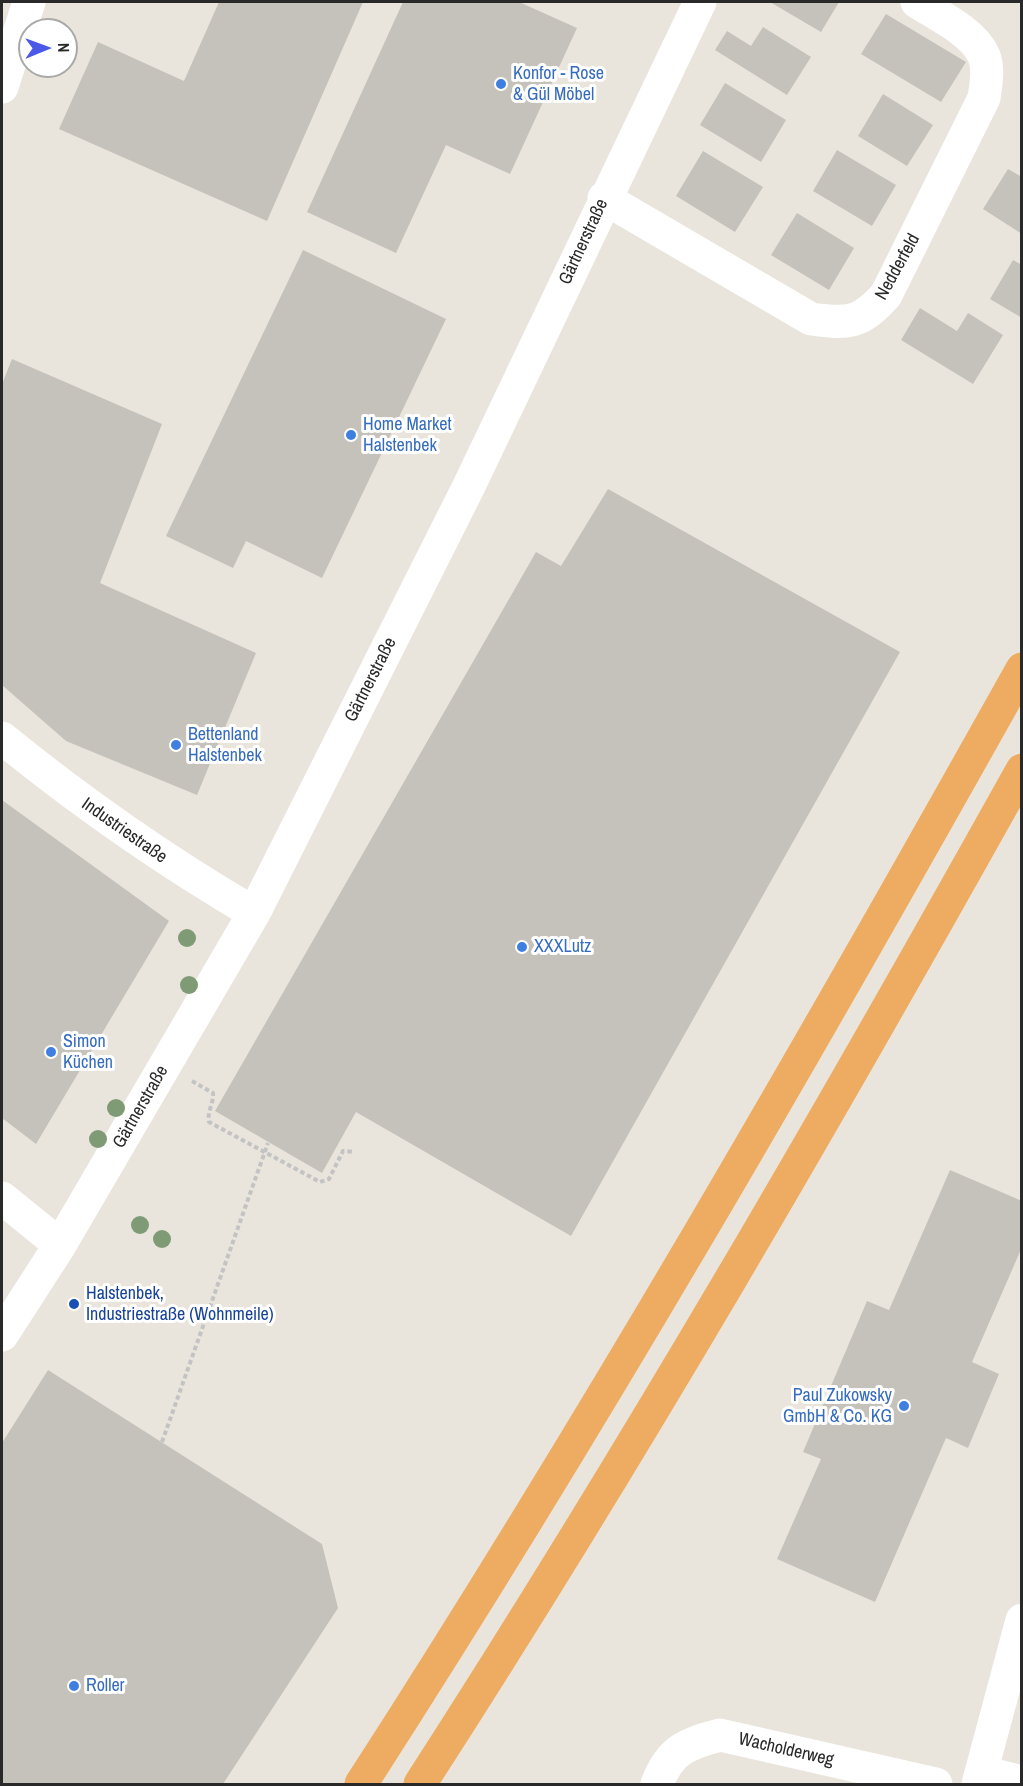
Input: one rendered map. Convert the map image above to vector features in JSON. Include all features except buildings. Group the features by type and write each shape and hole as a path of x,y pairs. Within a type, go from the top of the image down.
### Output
{"highway":[{"path":"361,1785 639,1335 855,968 1022,669"},
{"path":"420,1785 709,1317 894,1000 1022,770"}],"street":[{"name":"Gärtnerstraße","path":"2,1335 60,1245 254,913 468,488 604,198 700,2"},
{"name":"Nedderfeld","path":"604,198 811,319 839,323 868,315 886,295 984,98 988,76 984,55 969,37 917,2"},
{"path":"4,74 18,8"},
{"name":"Industriestraße","path":"2,738 78,799 171,864 254,913"},
{"path":"2,1198 60,1245"},
{"path":"1022,1620 980,1778 1022,1782"},
{"name":"Wacholderweg","path":"657,1785 663,1770 687,1744 720,1735 936,1785"}],"path":[{"path":"196,1083 213,1093 214,1101 208,1115 209,1122 320,1182 329,1179 343,1152 355,1152"},
{"path":"162,1442 268,1143"}],"place":[{"name":"Konfor - Rose & Gül Möbel","path":"501,84"},
{"name":"Home Market Halstenbek","path":"351,435"},
{"name":"Bettenland Halstenbek","path":"176,745"},
{"name":"XXXLutz","path":"522,947"},
{"name":"Simon Küchen","path":"51,1052"},
{"name":"Halstenbek, Industriestraße (Wohnmeile)","path":"74,1304"},
{"name":"Paul Zukowsky GmbH & Co. KG","path":"904,1406"},
{"name":"Roller","path":"74,1686"}]}
